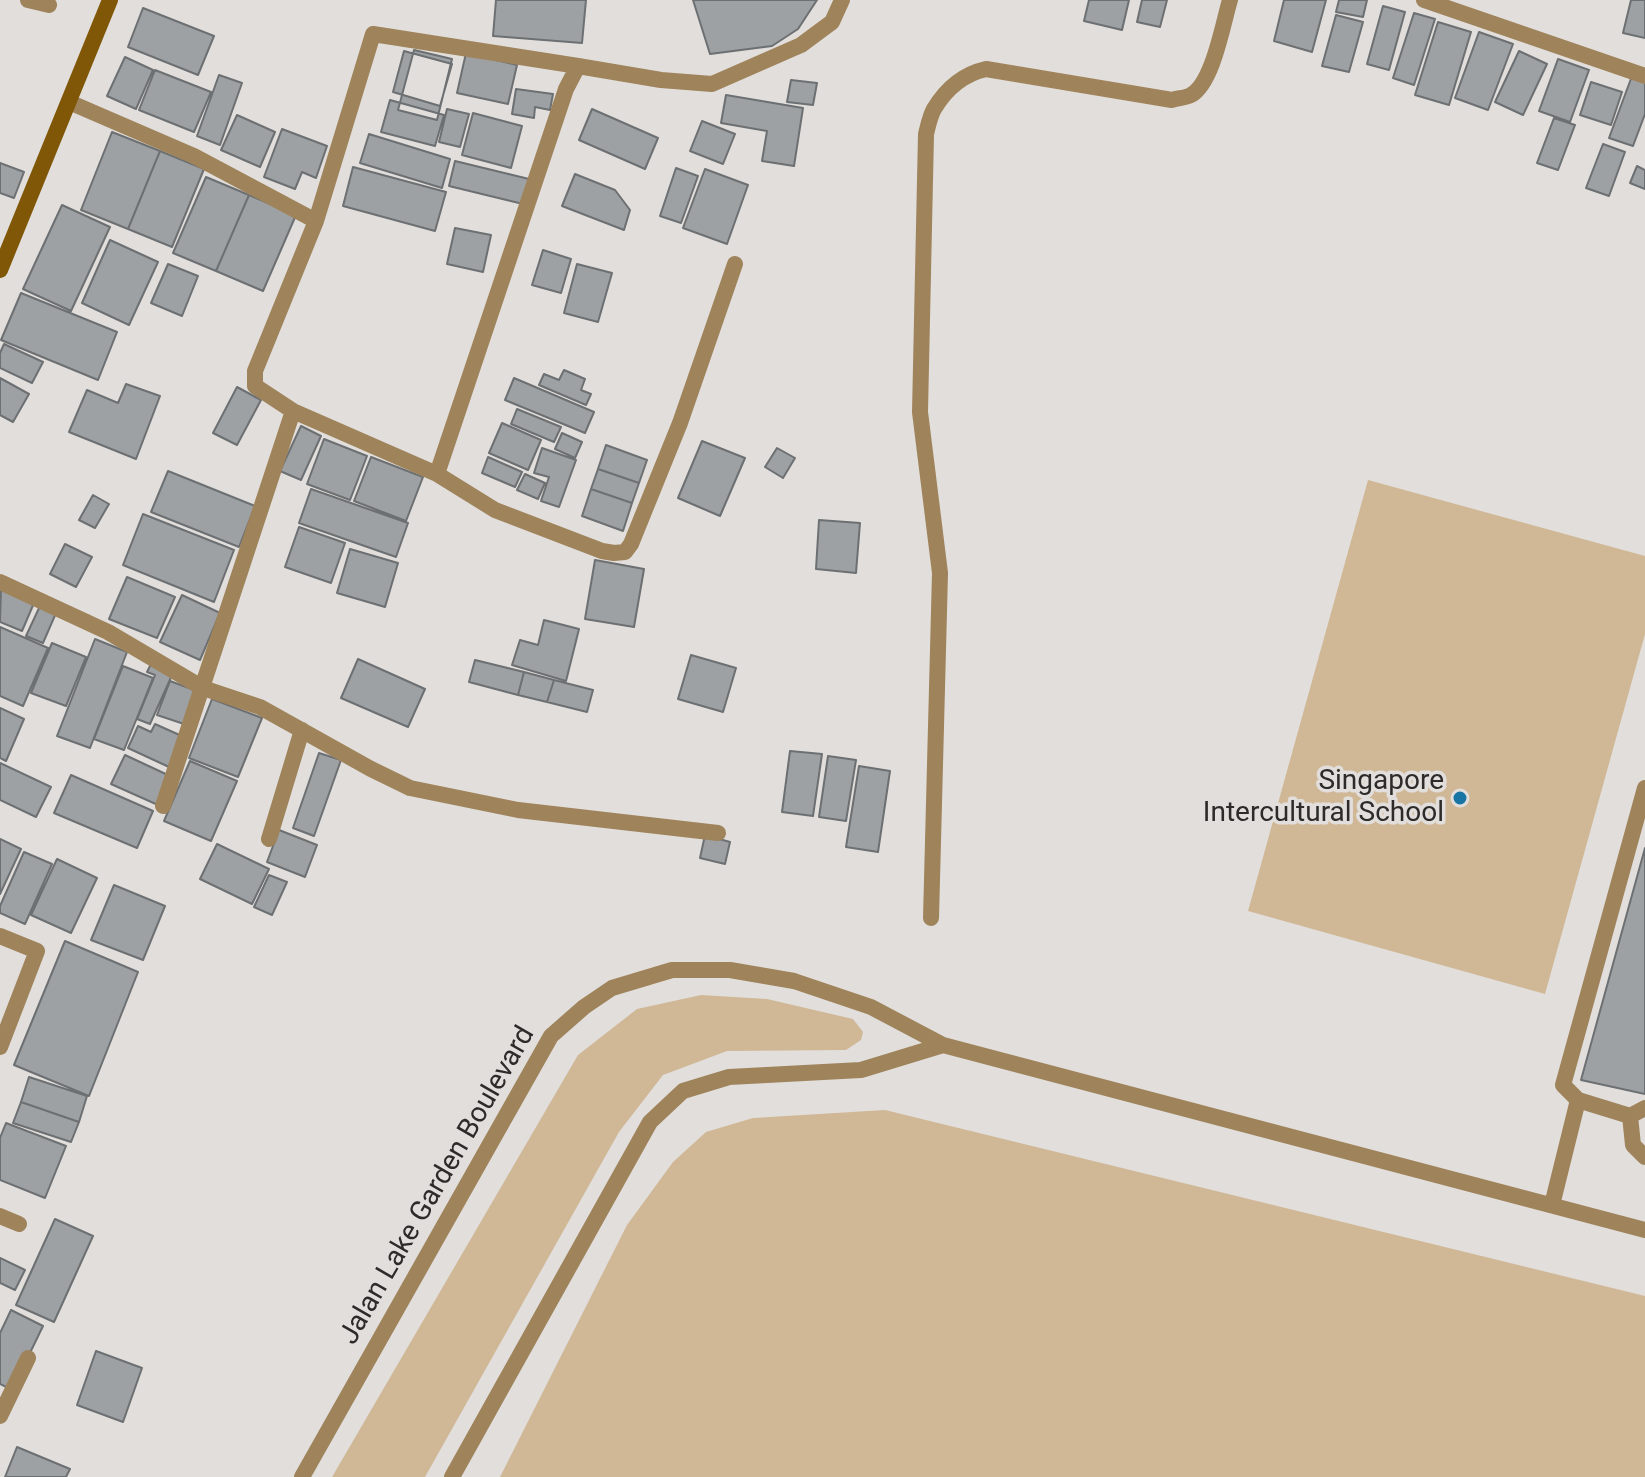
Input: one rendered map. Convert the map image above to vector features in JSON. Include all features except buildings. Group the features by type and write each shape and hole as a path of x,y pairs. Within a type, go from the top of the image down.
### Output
{"street":[{"path":"28,0 49,5"},
{"path":"0,270 6,241 69,102 110,0"},
{"path":"735,264 680,423 625,552 602,551 495,510 437,474 293,411 255,386 255,371 316,221 373,34 661,80 712,84 801,45 832,22 842,0"},
{"path":"931,918 940,573 920,412 926,134 933,110 954,85 971,73 986,69 1172,100 1191,96 1210,71 1230,0"},
{"path":"1424,0 1645,76"},
{"path":"437,474 566,89 578,66"},
{"path":"69,102 194,156 316,221"},
{"path":"163,806 293,411"},
{"path":"0,582 108,632 203,688 260,707 410,788 518,810 718,833"},
{"path":"269,839 302,730"},
{"path":"1645,788 1563,1085 1578,1100 1638,1112 1633,1145 1645,1157"},
{"path":"0,936 37,951 0,1047"},
{"name":"Jalan Lake Garden Boulevard","path":"302,1477 551,1036 612,988 672,970 730,970 794,981 871,1007 943,1045 1645,1230"},
{"path":"452,1477 650,1122 683,1091 729,1077 861,1070 943,1045"},
{"path":"1552,1205 1578,1100"},
{"path":"0,1216 19,1224"},
{"path":"0,1416 28,1358"}],"shaded area":[{"path":"1368,480 1645,556 1645,634 1545,994 1248,911"},
{"path":"701,995 767,999 853,1019 863,1032 861,1040 846,1050 727,1051 663,1075 619,1132 425,1477 332,1477 578,1055 637,1009"},
{"path":"885,1110 1645,1296 1645,1477 500,1477 627,1225 673,1162 706,1132 753,1118"}],"place":[{"name":"Singapore Intercultural School","path":"1460,798"}]}
